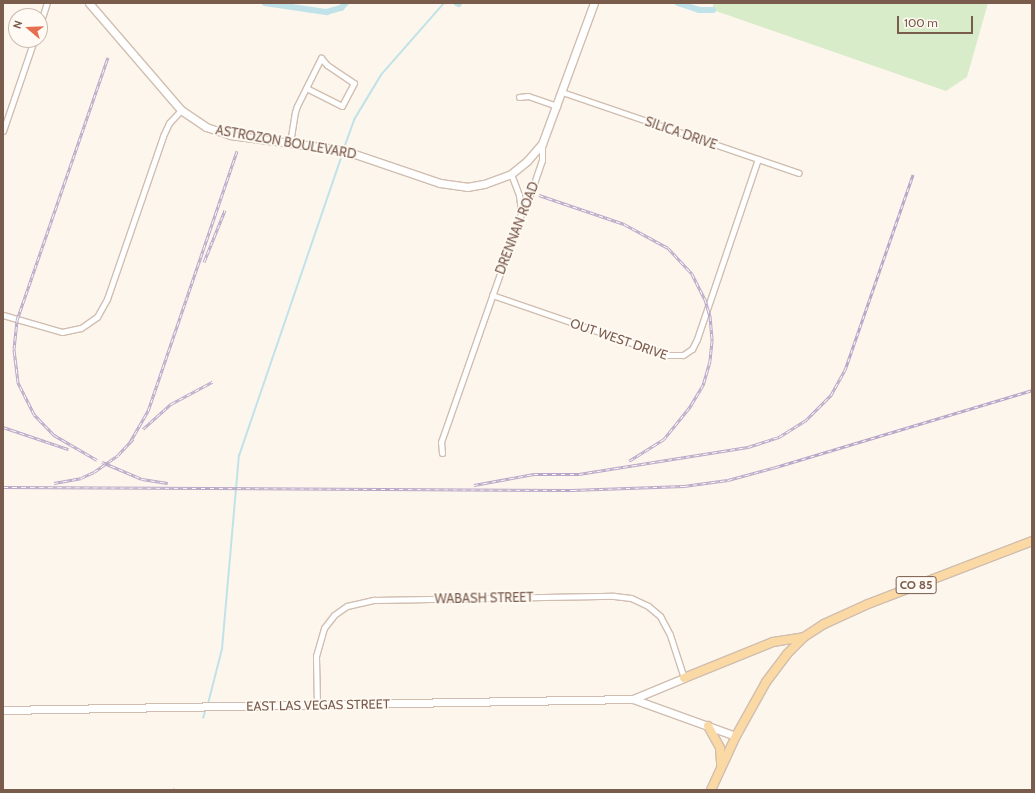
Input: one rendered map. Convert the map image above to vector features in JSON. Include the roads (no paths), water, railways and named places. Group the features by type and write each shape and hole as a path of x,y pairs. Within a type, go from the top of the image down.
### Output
{"main road":[{"name":"CO 85","path":"711,790 736,736 766,682 783,658 804,637 824,624 868,604 1032,541"},
{"path":"684,678 773,642 804,637"},
{"path":"708,726 720,748 721,769"}],"street":[{"name":"ASTROZON BOULEVARD","path":"89,3 181,110 196,122 219,132 332,148 352,153 428,180 459,187 484,184 511,174 527,161 542,144"},
{"name":"DRENNAN ROAD","path":"442,453 441,442 521,213 529,198 542,160 542,144 594,3"},
{"path":"3,131 31,48"},
{"path":"290,143 295,112 306,88 321,58 327,65 354,83 342,106 306,88"},
{"name":"SILICA DRIVE","path":"562,92 799,172"},
{"path":"519,97 528,96 557,106"},
{"path":"3,315 62,332 81,328 97,316 107,299 163,136 169,123 181,110"},
{"name":"OUT WEST DRIVE","path":"492,295 666,355 683,355 692,349 697,339 758,159"},
{"path":"511,174 519,195 521,213"},
{"name":"WABASH STREET","path":"317,705 316,656 324,628 334,616 348,606 374,600 614,596 631,598 654,610 666,625 684,678"},
{"name":"EAST LAS VEGAS STREET","path":"633,699 684,678"},
{"name":"EAST LAS VEGAS STREET","path":"3,710 633,699 736,736"}],"waterway":[{"path":"265,3 327,12 341,8 346,3"},
{"path":"344,148 354,120 381,75 444,3"},
{"path":"678,3 699,10 713,10"},
{"path":"208,704 222,649 239,456 343,152"},
{"path":"203,718 206,709"}],"railway":[{"path":"97,460 54,435 34,414 18,382 14,349 17,320 108,57"},
{"path":"130,442 148,411 237,151"},
{"path":"474,485 534,474 579,474 748,447 779,437 805,421 831,395 845,370 913,175"},
{"path":"539,195 624,224 668,248 692,274 705,299 710,316 712,341 710,361 703,385 689,408 664,439 629,461"},
{"path":"204,262 225,210"},
{"path":"143,429 171,404 212,382"},
{"path":"3,487 572,490 684,486 728,480 776,467 1032,390"},
{"path":"3,427 68,449"},
{"path":"54,483 81,478 94,472 118,455 133,439"},
{"path":"102,462 142,479 168,483"}]}
